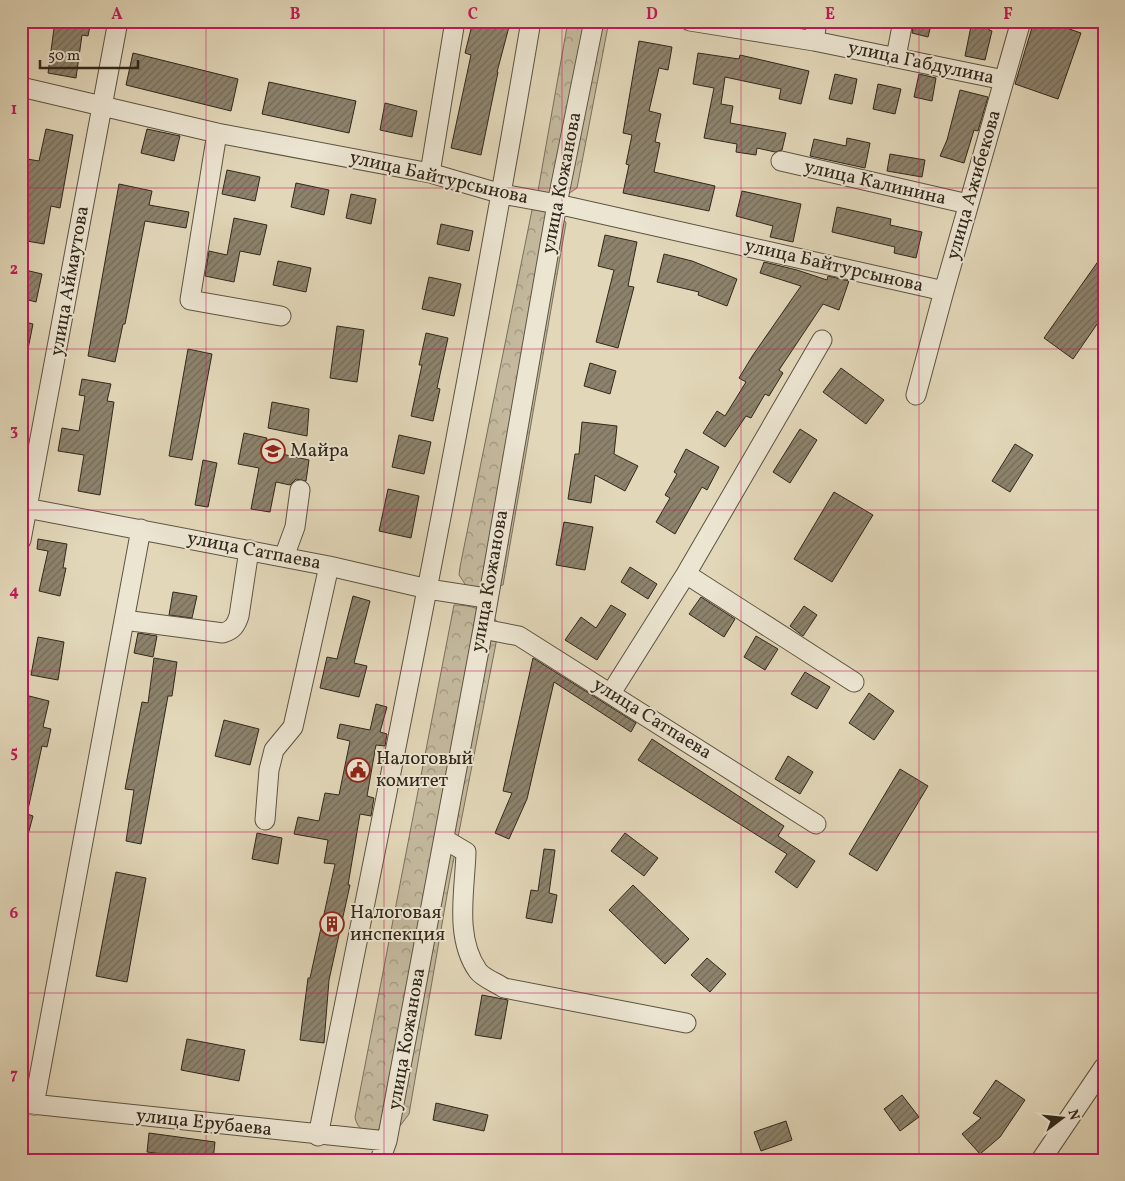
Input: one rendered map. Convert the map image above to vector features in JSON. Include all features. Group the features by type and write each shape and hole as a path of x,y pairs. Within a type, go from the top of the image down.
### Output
{"street":[{"name":"улица Аймаутова","path":"21,540 24,508 118,21"},
{"path":"430,173 455,21"},
{"path":"318,1136 428,589 502,194 531,21"},
{"name":"улица Кожанова","path":"380,1160 388,1142 483,629 486,598 557,204 594,21"},
{"name":"улица Габдулина","path":"690,21 814,41 1004,80"},
{"path":"814,41 817,21"},
{"path":"896,57 903,21"},
{"name":"улица Ажибекова","path":"916,395 968,204 1021,21"},
{"name":"улица Байтурсынова","path":"21,87 216,133 430,173 502,194 557,204 944,291"},
{"path":"216,133 190,300 282,316"},
{"name":"улица Калинина","path":"781,161 968,204"},
{"path":"611,693 686,574 822,340"},
{"path":"284,557 294,527 300,490"},
{"name":"улица Сатпаева","path":"24,508 329,566 428,589 486,598"},
{"path":"28,1104 141,529"},
{"path":"124,620 223,633 228,632 236,626 239,616 249,550"},
{"path":"265,820 269,770 274,750 294,727 329,566"},
{"path":"686,574 854,682"},
{"name":"улица Сатпаева","path":"483,629 519,636 816,824"},
{"path":"444,839 466,852 463,896 464,942 478,972 504,988 686,1023"},
{"path":"1041,1160 1104,1067"},
{"name":"улица Ерубаева","path":"28,1104 388,1142"}],"green space":[{"path":"568,21 609,21 577,188 565,196 538,191"},
{"path":"547,207 560,213 566,223 503,585 486,589 467,587 459,575 460,567 532,210"},
{"path":"454,605 477,608 491,616 496,620 497,638 450,878 409,1114 400,1126 388,1135 372,1133 359,1127 355,1117"}],"building":[{"path":"55,21 91,21 88,36 82,35 76,78 48,73"},
{"path":"473,21 510,23 497,72 481,155 451,148 471,55 465,53"},
{"path":"914,21 932,21 928,37 912,33"},
{"path":"972,21 991,21 989,30 992,31 985,60 965,56"},
{"path":"1034,21 1046,21 1081,33 1058,99 1015,84"},
{"path":"639,41 672,47 668,70 659,68 649,111 661,114 655,142 660,143 654,172 715,186 709,211 623,193 629,165 626,164 632,135 623,133"},
{"path":"133,53 238,79 231,111 126,85"},
{"path":"698,53 739,59 740,55 809,71 801,104 779,99 781,89 725,77 721,104 733,106 730,123 786,133 782,150 775,152 757,148 756,155 736,152 737,144 704,138 714,88 693,84"},
{"path":"835,74 857,79 852,104 829,99"},
{"path":"919,74 936,78 932,101 914,97"},
{"path":"269,82 356,101 349,133 262,114"},
{"path":"878,84 901,89 895,114 873,109"},
{"path":"960,90 988,97 978,131 974,130 964,163 940,156 947,140"},
{"path":"385,103 417,111 412,137 380,130"},
{"path":"46,129 73,135 60,208 51,206 44,244 21,240 21,158 39,161"},
{"path":"147,129 180,136 174,161 141,153"},
{"path":"847,138 870,143 865,168 810,156 814,139 846,146"},
{"path":"890,154 925,160 922,177 887,171"},
{"path":"227,170 260,177 255,201 222,194"},
{"path":"296,183 329,190 324,215 291,207"},
{"path":"119,184 152,191 149,205 189,212 186,228 145,221 125,324 123,324 115,362 88,356"},
{"path":"742,191 801,204 793,242 770,237 773,226 736,216"},
{"path":"351,194 376,199 371,224 346,218"},
{"path":"837,207 891,219 890,225 922,232 916,258 894,253 895,247 832,232"},
{"path":"234,218 267,225 260,255 240,251 234,282 205,276 209,251 227,255"},
{"path":"441,224 473,231 469,251 437,244"},
{"path":"605,235 637,242 628,286 634,287 618,348 596,342 614,270 598,266"},
{"path":"1104,253 1104,314 1073,359 1044,338"},
{"path":"664,254 692,261 737,279 727,306 698,295 699,292 657,282"},
{"path":"278,261 311,268 306,292 273,285"},
{"path":"764,262 827,280 828,276 849,281 839,310 823,304 779,370 783,373 769,396 765,394 751,418 746,416 725,447 703,433 717,411 725,416 746,382 739,378 801,286 760,273"},
{"path":"21,269 42,274 36,302 21,298"},
{"path":"429,277 461,284 454,316 422,309"},
{"path":"21,321 33,324 26,359 21,359"},
{"path":"337,326 364,330 357,382 330,378"},
{"path":"426,333 448,338 437,388 440,389 433,421 411,416 422,365 419,365"},
{"path":"188,349 212,354 192,460 169,456"},
{"path":"590,363 616,371 610,394 584,386"},
{"path":"841,368 884,400 866,424 823,392"},
{"path":"82,379 111,384 107,401 114,402 100,495 78,491 84,455 58,451 62,428 79,431 85,396 79,395"},
{"path":"272,402 309,409 307,436 268,428"},
{"path":"582,422 617,426 614,454 638,466 625,491 595,475 591,503 568,499 575,454 579,454"},
{"path":"800,429 817,440 790,483 773,472"},
{"path":"244,433 267,438 264,450 309,460 306,481 296,479 290,485 276,482 270,512 251,509 259,468 238,464"},
{"path":"399,435 431,442 424,474 392,467"},
{"path":"1015,444 1033,455 1010,492 992,481"},
{"path":"686,449 719,467 707,490 702,487 675,534 656,522 670,498 665,495 677,474 674,472"},
{"path":"203,460 217,463 208,507 195,505"},
{"path":"388,489 419,496 411,538 379,531"},
{"path":"834,492 873,515 832,582 794,559"},
{"path":"564,522 593,527 585,570 556,565"},
{"path":"38,539 67,544 63,568 66,568 60,596 39,591 48,551 37,549"},
{"path":"630,567 657,584 648,599 621,582"},
{"path":"173,592 197,596 192,618 169,615"},
{"path":"353,596 370,601 354,663 367,666 359,697 320,688 327,657 337,659"},
{"path":"701,597 735,619 724,637 689,614"},
{"path":"611,605 626,614 597,660 565,640 581,617 596,628"},
{"path":"804,606 817,615 803,636 790,626"},
{"path":"138,633 157,636 153,657 134,653"},
{"path":"756,636 778,649 765,670 744,657"},
{"path":"38,637 64,642 58,680 31,675"},
{"path":"154,658 177,662 172,696 168,696 141,844 126,841 134,790 125,789 142,702 148,703"},
{"path":"533,658 636,723 631,732 554,682 527,799 509,839 495,833 512,793 503,791"},
{"path":"805,672 830,687 817,709 791,694"},
{"path":"869,693 894,711 874,740 849,723"},
{"path":"25,695 49,701 43,727 51,729 47,747 42,746 27,814 33,816 25,846 21,845 21,710"},
{"path":"376,704 387,707 380,732 387,734 385,746 376,745 367,796 374,798 371,816 360,814 348,885 350,885 329,980 324,1043 300,1040 308,978 310,978 335,864 324,863 328,840 294,834 298,817 319,821 325,793 339,795 350,741 337,738 340,724 370,730"},
{"path":"224,720 259,729 250,765 215,756"},
{"path":"652,739 784,826 778,836 815,861 797,888 775,872 787,854 638,760"},
{"path":"788,756 813,772 800,794 775,779"},
{"path":"900,769 928,786 877,871 849,854"},
{"path":"257,833 282,838 278,864 252,859"},
{"path":"625,833 658,858 644,876 611,851"},
{"path":"544,849 555,850 549,893 557,895 552,923 526,918 531,890 538,891"},
{"path":"116,872 146,878 127,982 96,976"},
{"path":"633,885 689,939 665,964 609,910"},
{"path":"707,958 726,974 710,992 691,975"},
{"path":"482,995 508,1000 501,1039 475,1035"},
{"path":"187,1039 245,1050 239,1081 181,1070"},
{"path":"996,1080 1025,1100 1000,1137 980,1154 962,1134 981,1118 973,1113"},
{"path":"902,1095 919,1117 900,1131 884,1109"},
{"path":"436,1103 488,1115 484,1131 433,1120"},
{"path":"786,1121 792,1140 761,1151 754,1132"},
{"path":"149,1133 215,1142 213,1160 147,1152"}],"place":[{"name":"Майра","path":"273,451"},
{"name":"Налоговый комитет","path":"358,770"},
{"name":"Налоговая инспекция","path":"332,924"}]}
